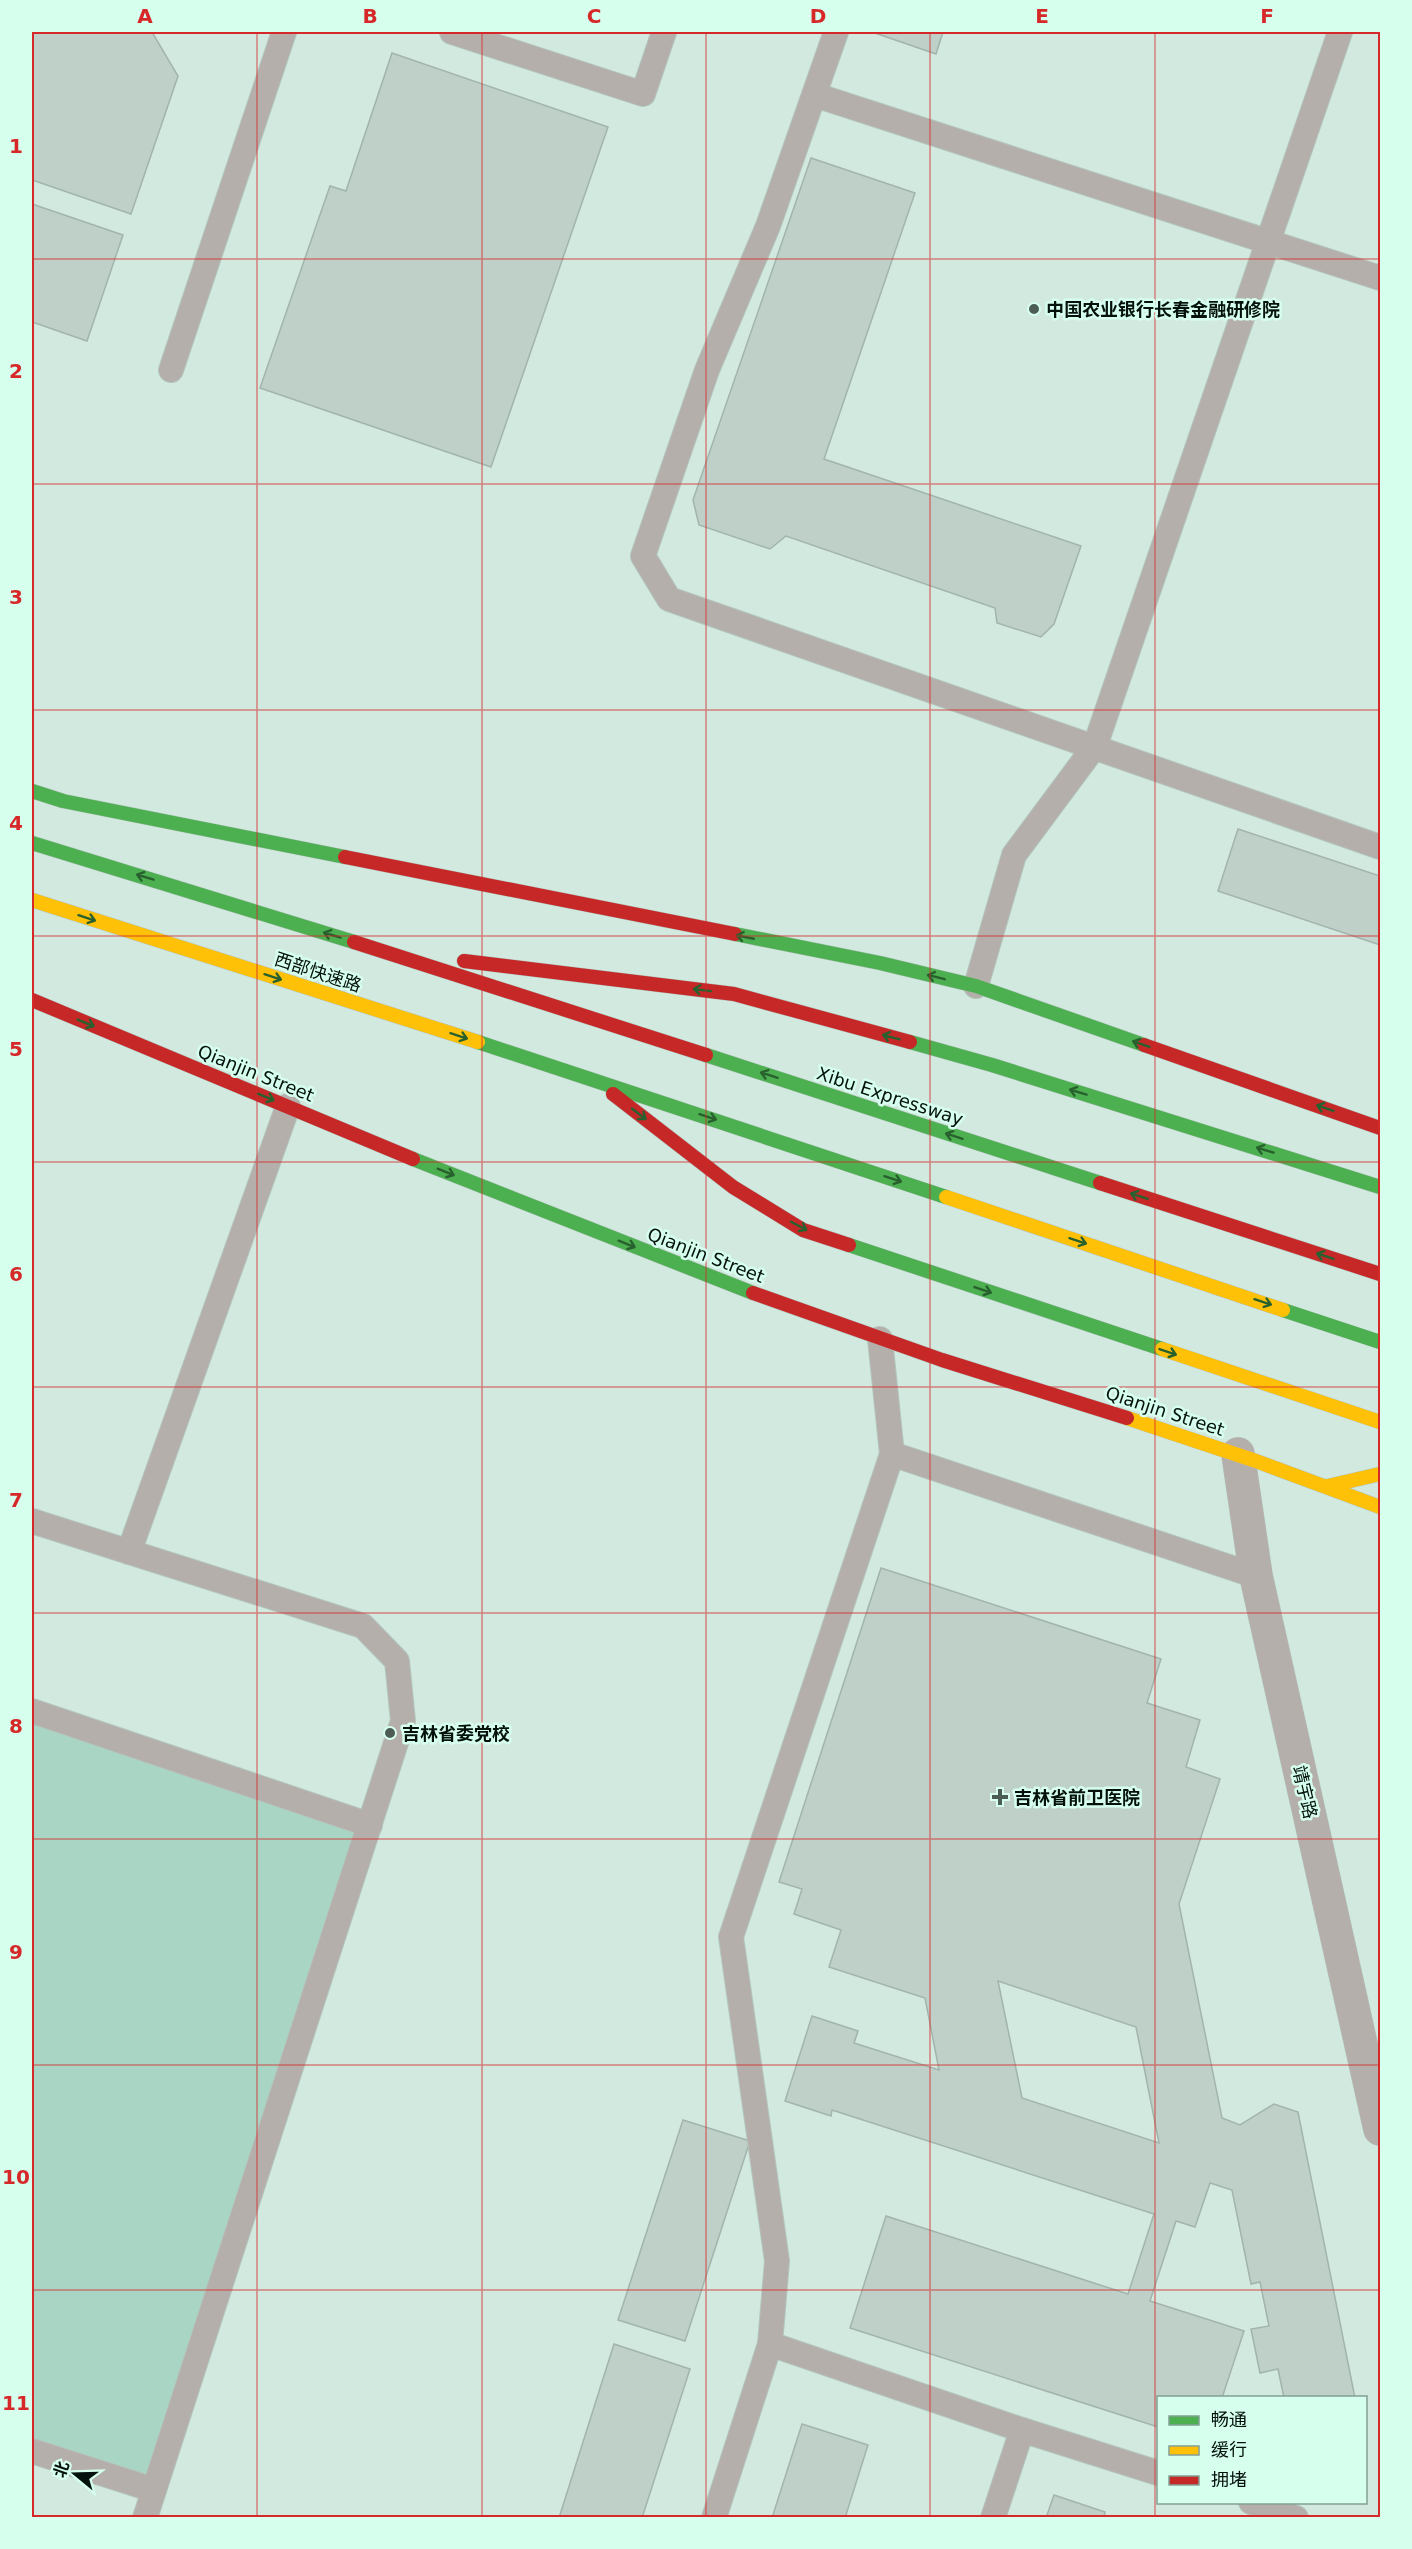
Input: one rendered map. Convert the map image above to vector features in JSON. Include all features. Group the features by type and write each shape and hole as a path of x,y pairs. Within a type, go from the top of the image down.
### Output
{"main road":[{"path":"32,791 75,803 880,963 976,986 1380,1128"},
{"path":"32,843 388,952 734,994 992,1065 1380,1187"},
{"name":"西部快速路","path":"32,900 593,1079"},
{"name":"Xibu Expressway","path":"388,952 1380,1274"},
{"name":"Qianjin Street","path":"32,1000 652,1255 880,1339 1238,1454 1328,1486 1380,1508"},
{"path":"593,1079 1380,1342"},
{"path":"593,1079 734,1187 803,1230 1380,1422"},
{"path":"1328,1486 1380,1474"}],"street":[{"name":"靖宇路","path":"1238,1454 1256,1576 1380,2129"}],"lane":[{"path":"171,370 284,32"},
{"path":"452,32 643,94 664,32"},
{"path":"836,32 768,226 708,370 644,556 669,599 1380,847"},
{"path":"976,986 1014,855 1095,746 1340,32"},
{"path":"815,95 1380,278"},
{"path":"129,1552 288,1106"},
{"path":"714,2517 770,2344 777,2260 731,1937 892,1454 880,1339"},
{"path":"892,1454 1256,1576"},
{"path":"32,1521 363,1626 397,1661 403,1721 145,2517"},
{"path":"32,1711 370,1825"},
{"path":"770,2344 1022,2430 1157,2473"},
{"path":"993,2517 1022,2430"},
{"path":"32,2451 154,2490"},
{"path":"1255,2504 1296,2517"}],"green space":[{"path":"32,1711 370,1825 154,2490 32,2451"}],"building":[{"path":"32,32 152,32 178,76 131,214 32,180"},
{"path":"872,32 943,32 936,54"},
{"path":"392,53 608,127 491,467 260,388 330,186 346,191"},
{"path":"811,158 915,193 824,459 1081,546 1054,624 1041,637 997,623 995,608 786,536 770,549 699,525 693,500"},
{"path":"32,204 123,235 87,341 32,322"},
{"path":"1238,829 1380,876 1380,945 1218,891"},
{"path":"881,1568 1161,1659 1147,1703 1200,1720 1186,1767 1220,1779 1179,1904 1222,2118 1240,2125 1274,2104 1298,2112 1355,2396 1284,2396 1278,2369 1260,2373 1251,2329 1269,2326 1260,2282 1251,2284 1232,2190 1210,2183 1195,2227 1176,2221 1150,2301 1244,2331 1223,2396 1157,2396 1157,2427 850,2328 886,2216 1128,2294 1154,2214 832,2110 831,2116 785,2101 812,2016 858,2031 854,2043 939,2070 925,1998 829,1967 841,1930 794,1914 802,1889 779,1882","holes":["998,1981 1136,2027 1159,2143 1022,2098"]},
{"path":"683,2120 750,2141 685,2341 618,2320"},
{"path":"614,2344 690,2369 642,2518 559,2518"},
{"path":"802,2424 868,2445 845,2518 772,2518"},
{"path":"1054,2495 1105,2512 1104,2518 1046,2518"}],"traffic: fast":[{"path":"32,791 63,801 345,857"},
{"path":"32,843 354,942"},
{"path":"735,934 880,963 976,986 1144,1045"},
{"path":"478,1042 946,1197"},
{"path":"910,1042 992,1065 1380,1187"},
{"path":"706,1055 1100,1183"},
{"path":"413,1159 753,1293"},
{"path":"849,1245 1162,1349"},
{"path":"1283,1310 1380,1342"}],"traffic: slow":[{"path":"32,900 478,1042"},
{"path":"946,1197 1283,1310"},
{"path":"1162,1349 1380,1422"},
{"path":"1127,1418 1256,1461 1380,1507"},
{"path":"1328,1486 1380,1474"}],"traffic: jam":[{"path":"345,857 735,934"},
{"path":"354,942 706,1055"},
{"path":"464,961 734,994 910,1042"},
{"path":"32,1000 413,1159"},
{"path":"1144,1045 1380,1128"},
{"path":"613,1094 733,1187 803,1230 849,1245"},
{"path":"1100,1183 1380,1274"},
{"path":"753,1293 942,1360 1127,1418"}],"place":[{"name":"中国农业银行长春金融研修院","path":"1034,309"},
{"name":"吉林省委党校","path":"390,1733"},
{"name":"吉林省前卫医院","path":"1000,1797"}]}
